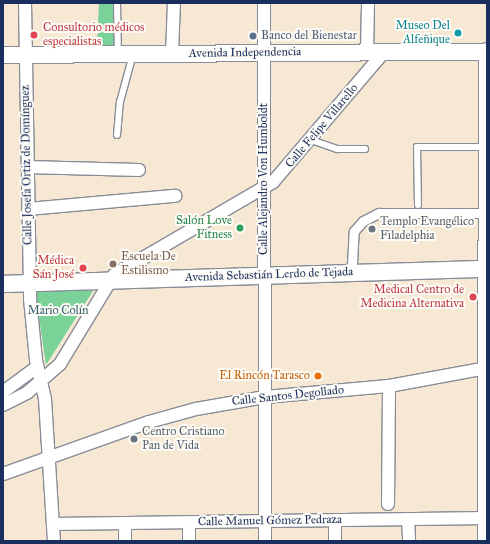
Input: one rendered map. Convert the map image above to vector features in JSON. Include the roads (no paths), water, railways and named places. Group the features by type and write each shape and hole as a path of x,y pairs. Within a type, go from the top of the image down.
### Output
{"main road":[{"name":"Avenida Independencia","path":"3,55 487,51"},
{"path":"486,541 487,51"},
{"name":"Avenida Sebastián Lerdo de Tejada","path":"3,284 486,269"}],"street":[{"name":"Calle Josefa Ortiz de Domínguez","path":"25,3 30,284 37,368 41,382 50,458 54,541"},
{"path":"172,54 174,3"},
{"name":"Calle Alejandro Von Humboldt","path":"264,3 265,541"},
{"path":"367,52 368,3"},
{"name":"Calle Felipe Villarello","path":"110,280 127,266 264,190 310,140 384,52"},
{"path":"27,167 139,170"},
{"path":"28,209 175,196"},
{"path":"347,273 352,264 354,231 363,221 378,213 486,213"},
{"path":"3,405 41,382 68,354 110,280"},
{"path":"3,392 37,368"},
{"name":"Calle Santos Degollado","path":"3,474 168,416 265,397 389,386 487,368"},
{"path":"388,504 389,386"},
{"name":"Calle Manuel Gómez Pedraza","path":"54,524 487,518"},
{"path":"408,519 409,541"},
{"path":"335,520 335,541"},
{"path":"125,523 125,541"},
{"path":"189,523 189,541"}],"lane":[{"path":"117,3 126,54 117,134"},
{"path":"310,140 337,148 365,149"},
{"path":"418,205 417,147 487,147"}],"place":[{"name":"Museo Del Alfeñique","path":"458,33"},
{"name":"Consultorio médicos especialistas","path":"34,35"},
{"name":"Banco del Bienestar","path":"253,36"},
{"name":"Salón Love Fitness","path":"240,228"},
{"name":"Templo Evangélico Filadelphia","path":"372,229"},
{"name":"Escuela De Estilismo","path":"113,264"},
{"name":"Médica Sán José","path":"83,268"},
{"name":"Medical Centro de Medicina Alternativa","path":"473,297"},
{"name":"El Rincón Tarasco","path":"318,376"},
{"name":"Centro Cristiano Pan de Vida","path":"134,439"}],"park label":[{"name":"Mario Colín","path":"58,311"}]}
